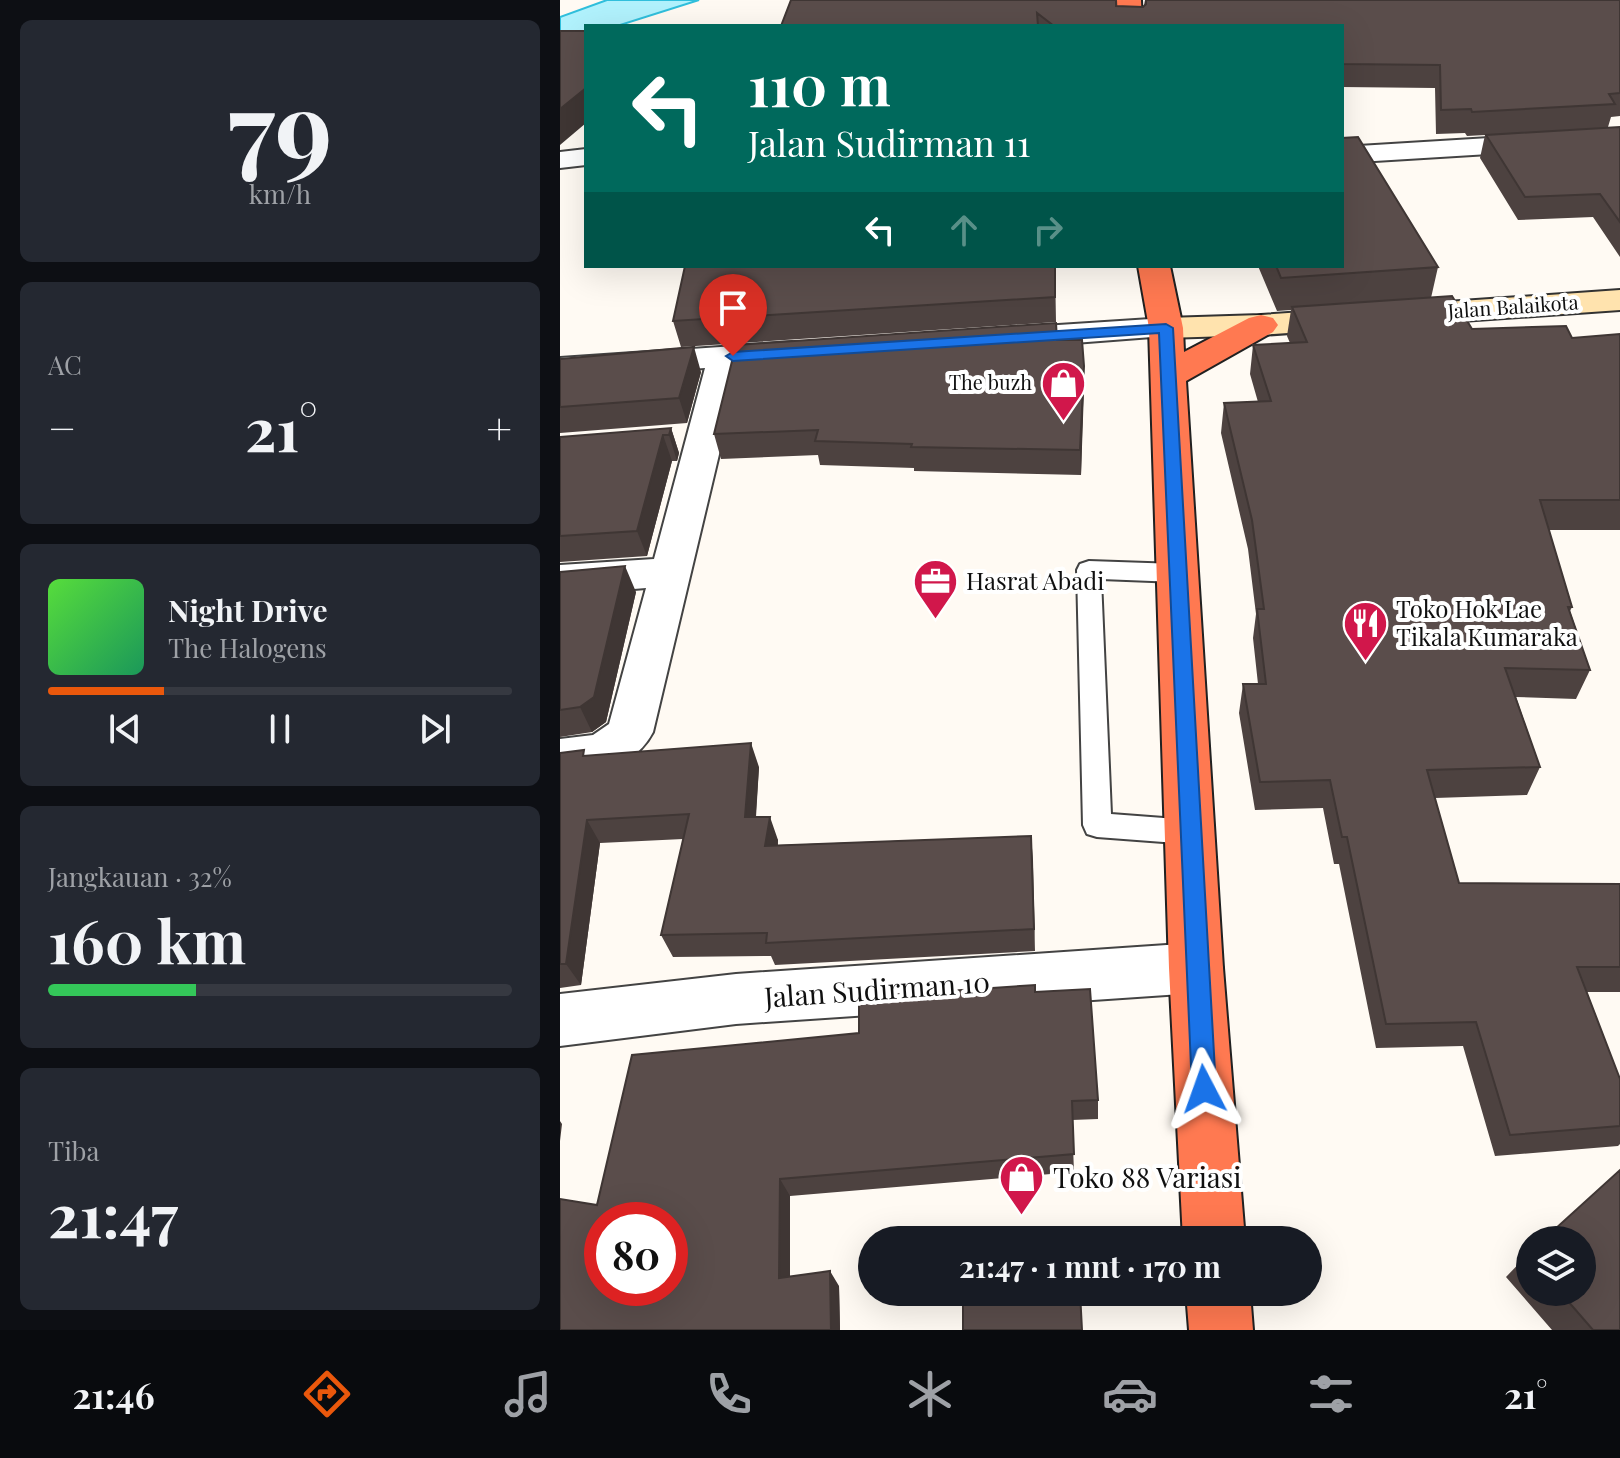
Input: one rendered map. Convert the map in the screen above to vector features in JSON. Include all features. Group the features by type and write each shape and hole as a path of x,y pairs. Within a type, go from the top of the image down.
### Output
{"highway":[{"path":"1129,0 1130,24"},
{"path":"1154,268 1166,328 1196,968 1213,1226"},
{"path":"1167,378 1261,325"},
{"path":"1219,1306 1221,1330"}],"main road":[{"name":"Jalan Balaikota","path":"1166,328 1261,325 1620,300"}],"street":[{"path":"1344,155 1620,138"},
{"path":"560,160 584,157"},
{"path":"965,341 1166,328"},
{"path":"560,368 826,350"},
{"path":"560,758 612,749 621,744 630,732 725,357"},
{"path":"663,440 707,436"},
{"path":"560,580 673,572"},
{"name":"Jalan Sudirman 10","path":"560,1020 736,999 1196,968"}],"lane":[{"path":"1177,573 1089,570 1097,825 1190,832"}],"water":[{"path":"607,0 699,0 623,24 584,24 584,37 560,44 560,17"}],"building":[{"path":"791,0 1116,0 1116,6 1143,7 1146,0 1620,0 1620,93 1609,94 1615,104 1472,112 1471,109 1441,110 1440,65 1344,64 1344,24 1051,24 1037,13 1038,24 782,24"},
{"path":"560,31 584,31 584,90 560,109"},
{"path":"1620,127 1620,222 1600,194 1525,197 1486,135"},
{"path":"1358,137 1438,267 1281,278 1277,268 1344,268 1344,138"},
{"path":"685,268 1055,268 1055,297 673,321"},
{"path":"1452,296 1472,329 1566,326 1572,338 1620,334 1620,500 1540,500 1572,607 1568,607 1590,670 1505,668 1540,767 1427,770 1459,883 1620,884 1620,967 1577,967 1620,1079 1620,1126 1510,1135 1476,1022 1386,1024 1347,837 1342,837 1330,780 1260,782 1243,684 1266,684 1257,609 1264,609 1252,520 1224,403 1271,401 1253,345 1307,342 1292,307"},
{"path":"1056,323 1057,340 1082,340 1084,366 1080,450 911,447 912,444 815,441 818,430 714,434 736,345"},
{"path":"694,347 679,398 560,407 560,359"},
{"path":"671,428 669,435 663,435 637,531 560,536 560,437"},
{"path":"625,566 594,697 580,707 560,710 560,572"},
{"path":"751,743 745,817 770,817 765,846 1031,836 1034,929 766,943 767,933 661,935 689,814 587,820 566,964 560,964 560,753 584,750 583,756"},
{"path":"1035,985 1035,992 1090,989 1098,1100 1072,1101 1074,1154 780,1179 779,1278 830,1271 831,1330 560,1330 560,1199 584,1203 584,1306 688,1306 688,1202 598,1202 632,1055 859,1033 859,997"},
{"path":"1620,1170 1620,1330 1593,1330 1572,1306 1596,1306 1596,1226 1558,1226"},
{"path":"963,1306 1081,1306 1082,1330 963,1330"}],"place":[{"name":"The buzh","path":"1063,422"},
{"name":"Hasrat Abadi","path":"935,621"},
{"name":"Toko Hok Lae Tikala Kumaraka","path":"1365,663"},
{"name":"Toko 88 Variasi","path":"1022,1217"}],"route":[{"path":"733,356 1166,328 1204,1089"}]}
